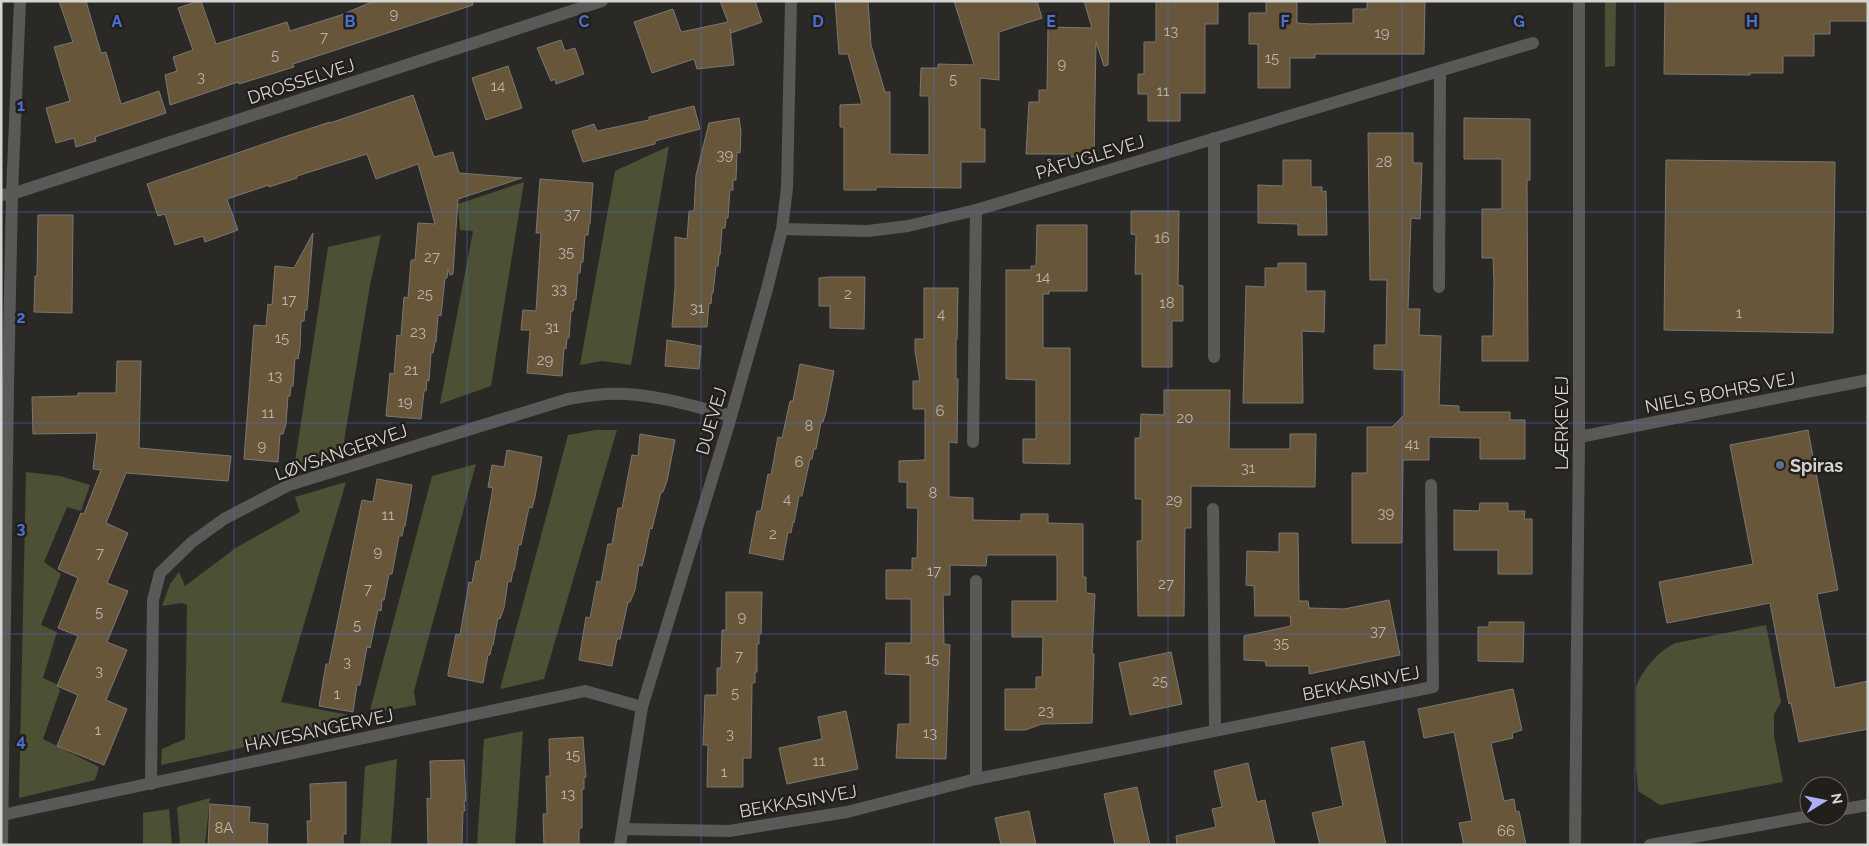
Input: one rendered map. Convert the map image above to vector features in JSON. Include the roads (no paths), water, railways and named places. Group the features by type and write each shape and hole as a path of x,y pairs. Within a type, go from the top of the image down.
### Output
{"street":[{"path":"2,845 7,194 20,1"},
{"name":"DROSSELVEJ","path":"7,194 602,1"},
{"name":"DUEVEJ","path":"620,845 642,706 731,416 782,229 787,188 791,1"},
{"name":"LÆRKEVEJ","path":"1575,845 1579,437 1578,1"},
{"name":"PÅFUGLEVEJ","path":"782,229 868,231 908,226 976,210 1533,43"},
{"path":"1439,287 1440,70"},
{"path":"1214,138 1214,357"},
{"path":"973,442 976,210"},
{"name":"NIELS BOHRS VEJ","path":"1579,437 1868,380"},
{"name":"LØVSANGERVEJ","path":"151,784 153,600 160,573 192,542 224,519 288,485 568,398 607,394 632,395 670,400 731,416"},
{"name":"BEKKASINVEJ","path":"623,829 729,831 847,812 976,779 1432,687 1431,485"},
{"path":"1213,509 1215,730"},
{"path":"976,581 976,779"},
{"name":"HAVESANGERVEJ","path":"2,815 585,691 642,706"},
{"path":"1849,808 1868,805"},
{"path":"1650,845 1799,818"}],"place":[{"name":"Spiras","path":"1780,465"}]}
